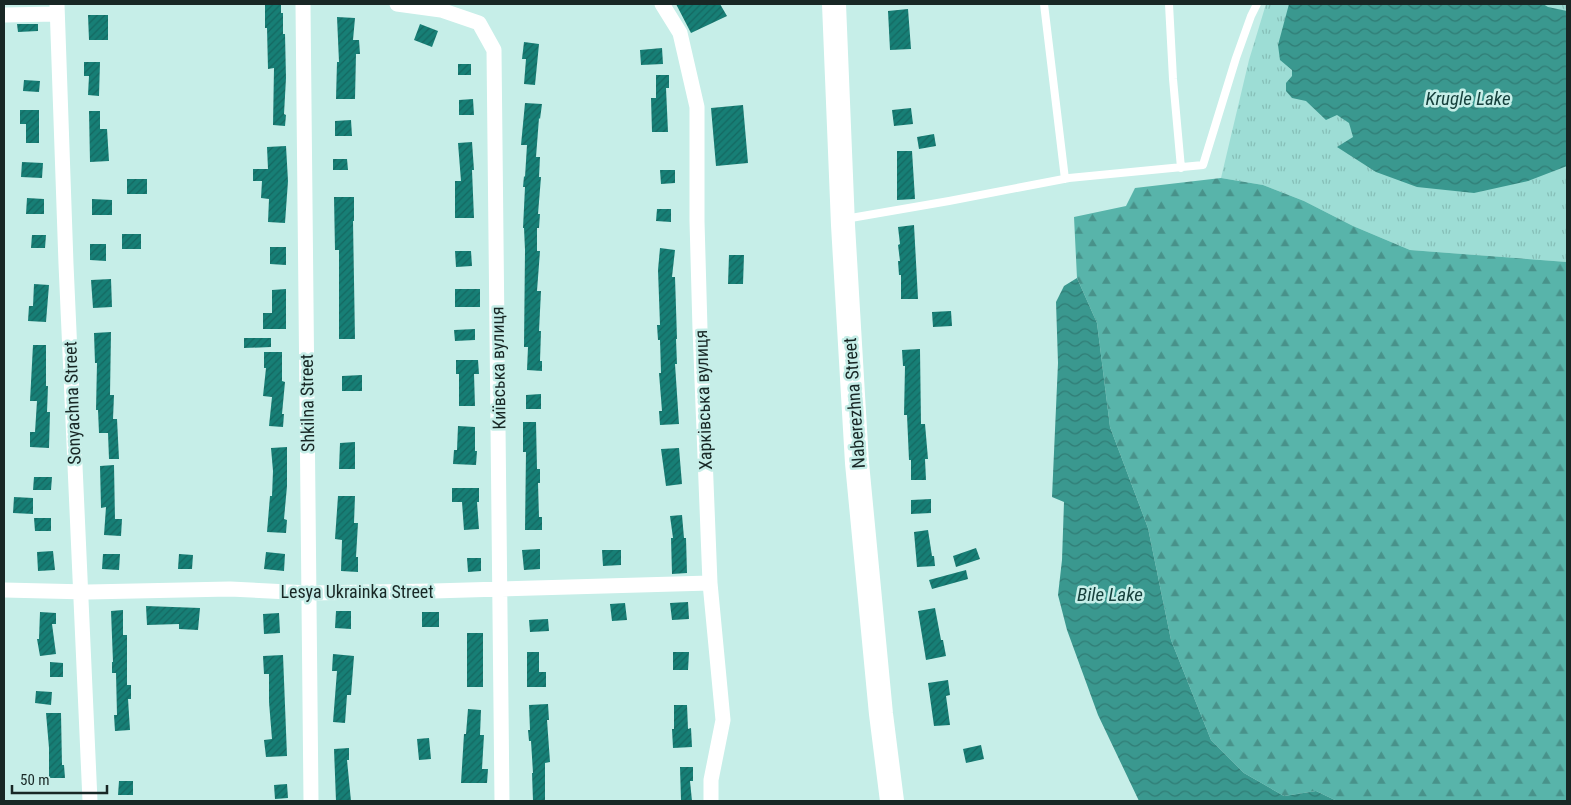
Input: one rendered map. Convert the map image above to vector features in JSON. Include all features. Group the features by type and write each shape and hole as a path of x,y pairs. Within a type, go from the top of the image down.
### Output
{"main road":[{"name":"Naberezhna Street","path":"834,4 843,220 859,482 877,676 894,800"}],"street":[{"name":"Shkilna Street","path":"303,4 311,801"},
{"name":"Київська вулиця","path":"398,4 441,10 479,23 494,50 502,801"},
{"name":"Харківська вулиця","path":"662,4 680,33 697,107 699,280 710,583 723,720 711,780 711,801"},
{"path":"4,15 57,9"},
{"name":"Sonyachna Street","path":"57,9 90,801"},
{"name":"Lesya Ukrainka Street","path":"4,590 80,592 230,589 309,593 710,583"}],"lane":[{"path":"1044,4 1065,178"},
{"path":"1169,4 1181,168"},
{"path":"843,220 1065,178 1202,165 1239,49 1257,4"}],"green space":[{"name":"Krugle Lake","path":"1266,4 1567,4 1567,262 1410,250 1353,226 1304,201 1263,185 1221,178 1249,60"},
{"path":"1221,178 1263,185 1304,201 1353,226 1410,250 1567,262 1567,801 1337,801 1316,791 1284,796 1244,773 1211,740 1171,640 1148,528 1110,427 1097,323 1077,278 1074,217 1126,206 1135,188"}],"water":[{"name":"Krugle Lake","path":"1289,4 1543,4 1567,11 1567,166 1528,181 1474,193 1417,187 1376,172 1337,147 1353,137 1349,123 1337,115 1326,120 1306,101 1292,98 1286,91 1286,83 1292,76 1292,70 1280,60 1278,45"},
{"name":"Bile Lake","path":"1077,278 1097,323 1110,427 1148,528 1171,640 1211,740 1244,773 1284,796 1316,791 1337,801 1139,801 1098,715 1067,630 1058,595 1062,560 1064,502 1052,497 1058,363 1056,302 1064,286"}],"building":[{"path":"265,4 281,4 281,13 283,13 286,78 285,126 273,125 274,68 268,69"},
{"path":"676,4 720,4 727,16 691,33"},
{"path":"908,9 911,49 890,50 888,11"},
{"path":"88,15 108,15 108,40 89,40"},
{"path":"337,17 355,18 353,40 359,40 360,54 356,54 355,99 336,99 337,62 339,62"},
{"path":"17,24 38,24 38,31 18,32"},
{"path":"420,24 438,31 432,47 414,40"},
{"path":"524,42 539,44 535,85 524,84 526,59 522,59"},
{"path":"662,48 663,64 641,65 640,50"},
{"path":"84,62 100,62 99,96 88,95 89,76 84,76"},
{"path":"458,64 471,64 471,75 458,75"},
{"path":"656,75 669,75 669,88 666,88 668,132 652,132 651,98 656,98"},
{"path":"24,80 40,81 39,92 23,91"},
{"path":"473,99 474,115 459,115 459,100"},
{"path":"525,103 542,104 536,157 540,157 539,177 541,177 538,214 540,214 539,228 537,228 537,251 540,251 537,291 541,291 539,331 541,331 540,361 542,361 542,371 527,370 528,347 524,347 525,250 523,228 525,187 523,187 527,145 521,145"},
{"path":"743,105 748,163 716,166 711,108"},
{"path":"911,108 913,124 894,126 892,110"},
{"path":"20,110 39,110 39,143 26,143 26,124 20,124"},
{"path":"89,111 100,111 100,129 107,129 109,161 90,162"},
{"path":"351,120 352,136 335,136 335,121"},
{"path":"934,134 936,146 919,149 917,137"},
{"path":"472,142 474,218 455,218 455,181 461,181 458,143"},
{"path":"286,146 288,181 285,223 268,222 269,199 261,198 262,181 253,181 253,169 268,169 267,147"},
{"path":"897,151 912,151 915,199 897,200"},
{"path":"333,159 347,159 348,170 333,170"},
{"path":"22,162 43,163 42,178 21,177"},
{"path":"660,170 675,170 675,183 661,184"},
{"path":"127,179 147,179 147,194 127,194"},
{"path":"334,197 354,197 355,339 339,339 339,250 335,250"},
{"path":"27,198 44,199 44,214 26,214"},
{"path":"92,199 112,200 112,215 92,215"},
{"path":"657,209 671,209 671,222 656,221"},
{"path":"914,225 918,299 901,299 898,227"},
{"path":"122,234 141,234 141,249 122,249"},
{"path":"32,235 46,235 45,248 31,248"},
{"path":"90,244 106,244 106,261 90,260"},
{"path":"270,247 286,247 286,265 270,264"},
{"path":"660,248 675,250 672,277 675,277 677,364 675,364 679,424 660,425 659,411 662,411 659,373 661,373 660,340 658,340 657,325 660,325 658,270"},
{"path":"455,251 471,251 472,266 456,267"},
{"path":"729,255 744,255 743,284 728,284"},
{"path":"111,279 112,307 93,308 91,280"},
{"path":"34,284 49,285 46,322 28,321 29,306 33,306"},
{"path":"286,289 286,329 263,329 263,313 272,313 272,290"},
{"path":"455,289 480,289 480,307 455,307"},
{"path":"951,311 952,326 933,327 932,312"},
{"path":"475,329 475,340 455,341 454,330"},
{"path":"111,332 110,395 114,395 113,419 117,419 119,459 109,459 108,433 99,433 98,410 96,410 97,363 95,363 94,333"},
{"path":"244,338 271,338 271,347 244,348"},
{"path":"33,345 46,345 47,412 50,412 49,448 30,447 30,432 35,432 37,401 30,401"},
{"path":"920,349 921,424 925,424 928,459 925,459 926,480 911,480 907,415 904,415 905,366 903,366 902,350"},
{"path":"264,352 282,352 282,381 285,382 282,414 284,414 283,427 269,426 272,397 263,396 266,368 264,368"},
{"path":"456,360 478,360 479,374 474,374 475,406 459,406 459,374 456,374"},
{"path":"362,375 362,391 342,391 342,376"},
{"path":"541,394 541,409 526,409 526,395"},
{"path":"523,422 536,422 537,469 540,469 540,483 538,483 539,517 542,517 542,530 525,530 526,452 523,452"},
{"path":"458,426 475,427 476,465 453,464 454,450 457,450"},
{"path":"355,442 355,469 339,469 340,443"},
{"path":"287,447 287,486 284,519 287,520 286,533 267,532 270,496 272,496 273,471 271,448"},
{"path":"679,448 682,484 666,486 661,449"},
{"path":"114,465 115,519 122,519 121,536 104,535 106,507 101,508 100,466"},
{"path":"34,477 52,477 51,490 33,490"},
{"path":"452,488 479,488 479,502 477,502 479,529 464,530 462,502 452,502"},
{"path":"338,496 355,496 354,523 358,523 356,557 358,557 358,572 341,571 342,540 335,539"},
{"path":"14,497 33,498 33,514 13,513"},
{"path":"931,499 931,513 911,514 911,500"},
{"path":"682,515 684,538 686,538 687,573 672,574 671,538 673,538 670,516"},
{"path":"34,518 51,518 51,531 35,531"},
{"path":"928,530 935,566 917,567 914,532"},
{"path":"976,548 980,559 956,567 953,556"},
{"path":"540,549 540,569 524,570 522,550"},
{"path":"602,550 621,550 621,565 603,566"},
{"path":"53,551 55,570 38,571 37,552"},
{"path":"266,552 285,554 284,571 264,569"},
{"path":"103,554 120,554 119,570 102,569"},
{"path":"179,554 193,555 192,569 178,569"},
{"path":"467,558 481,558 481,571 468,572"},
{"path":"966,570 968,579 932,589 929,580"},
{"path":"688,602 689,619 672,620 670,603"},
{"path":"625,603 627,620 612,621 610,604"},
{"path":"146,606 200,608 198,630 179,629 179,624 147,625"},
{"path":"935,608 946,656 926,660 918,611"},
{"path":"123,610 123,635 127,635 127,685 131,685 131,699 128,699 130,730 115,731 114,715 117,715 116,673 112,673 111,611"},
{"path":"336,611 351,611 351,629 335,628"},
{"path":"40,612 56,613 56,624 52,624 56,654 40,656 37,639 39,639"},
{"path":"422,612 439,612 439,627 422,627"},
{"path":"279,613 280,633 264,634 263,614"},
{"path":"548,619 549,631 530,632 529,620"},
{"path":"467,633 483,633 483,687 467,687"},
{"path":"527,652 539,652 539,672 546,672 546,687 527,687"},
{"path":"673,652 689,652 688,670 673,670"},
{"path":"333,654 354,656 351,695 347,695 345,723 333,722 337,671 332,671"},
{"path":"283,655 287,756 266,757 264,740 272,739 269,674 264,674 263,656"},
{"path":"50,662 63,663 63,677 50,677"},
{"path":"948,680 950,695 946,696 950,725 934,726 928,683"},
{"path":"36,691 52,692 51,705 35,703"},
{"path":"548,704 549,720 547,720 550,762 545,763 545,801 533,801 531,741 529,741 528,730 530,730 529,705"},
{"path":"674,705 687,705 688,729 691,728 692,747 673,748"},
{"path":"468,709 481,710 480,735 484,735 482,769 488,769 487,783 461,783 464,734 466,734"},
{"path":"46,713 61,713 62,765 64,765 65,778 49,778"},
{"path":"429,738 431,759 419,760 417,739"},
{"path":"981,745 984,759 966,763 963,749"},
{"path":"349,748 349,760 347,760 351,801 336,801 334,749"},
{"path":"680,767 693,767 693,781 690,781 692,801 681,801"},
{"path":"119,781 133,781 133,795 118,795"},
{"path":"287,784 288,798 275,799 274,785"}]}
